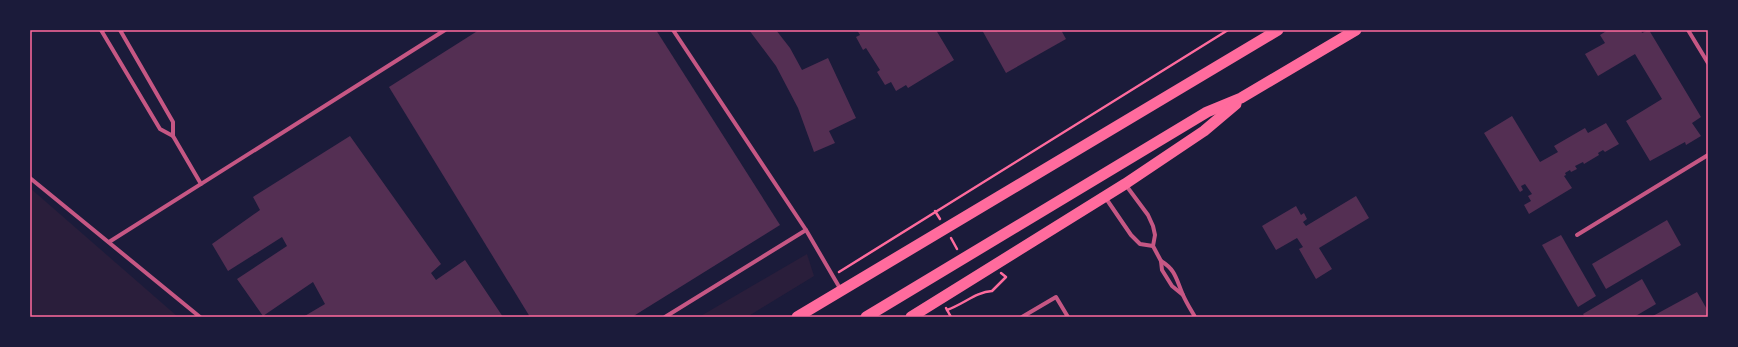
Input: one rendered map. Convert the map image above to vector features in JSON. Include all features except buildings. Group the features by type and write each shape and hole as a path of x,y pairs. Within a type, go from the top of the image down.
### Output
{"highway":[{"path":"866,317 1207,112 1242,98 1356,30"},
{"path":"797,317 1273,31"},
{"path":"910,317 925,312 1125,184 1204,131 1242,98"}],"street":[{"path":"101,30 160,128 173,136 201,184"},
{"path":"120,30 173,122 173,136"},
{"path":"109,242 446,30"},
{"path":"673,30 806,230 842,290"},
{"path":"1688,30 1708,63"},
{"path":"1578,234 1708,155"},
{"path":"30,178 200,317"},
{"path":"1125,184 1148,214 1155,235 1153,246 1161,260 1162,270 1172,286 1182,295 1195,317"},
{"path":"1105,197 1131,235 1140,244 1153,246"},
{"path":"665,317 806,230"},
{"path":"1161,260 1170,266 1179,281 1182,295"},
{"path":"1022,317 1056,297 1068,317"}],"path":[{"path":"833,276 935,211 1228,30"},
{"path":"947,310 959,306 982,292 992,291 1006,277"}],"shaded area":[{"path":"30,188 178,317 30,317"},
{"path":"807,254 814,276 747,317 699,317"}]}
